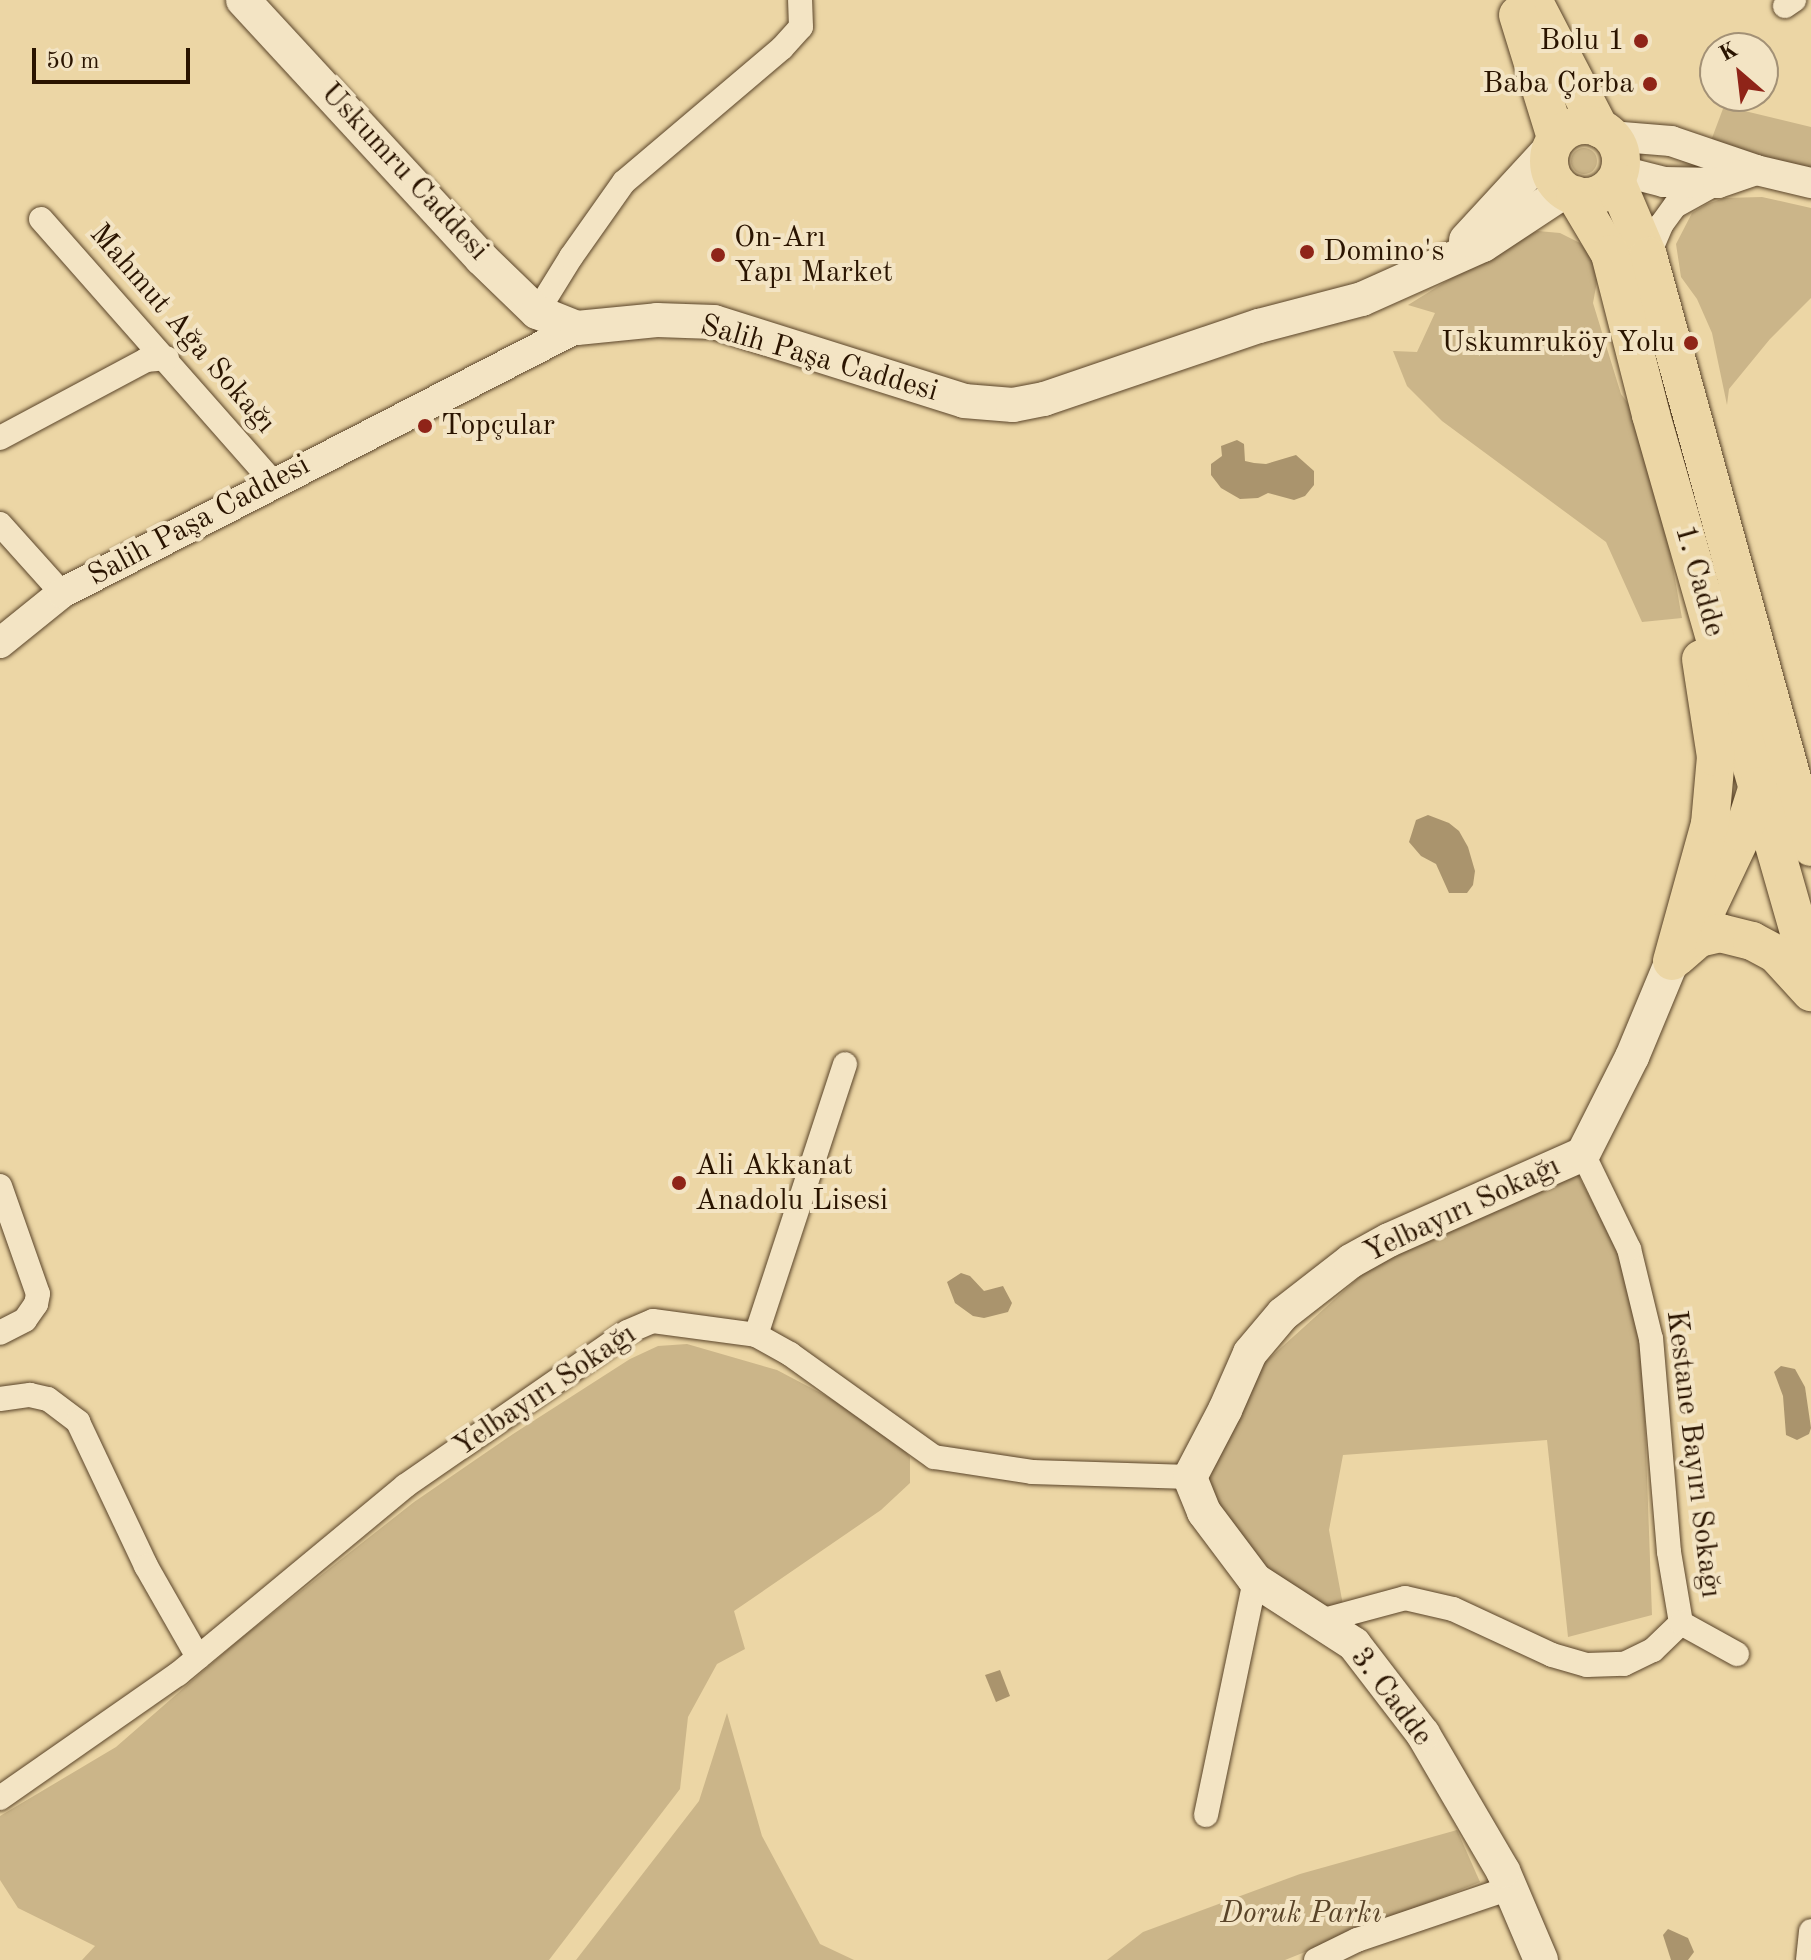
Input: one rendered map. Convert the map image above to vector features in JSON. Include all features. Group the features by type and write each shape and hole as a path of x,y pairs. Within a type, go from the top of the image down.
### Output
{"main road":[{"name":"Uskumru Caddesi","path":"243,0 481,258 537,312 577,328"},
{"path":"1453,255 1553,143 1577,125 1612,154 1596,195 1570,193 1550,173 1553,143 1516,0"},
{"name":"1. Cadde","path":"1533,0 1612,154 1648,256 1811,847"},
{"name":"1. Cadde","path":"1570,193 1610,254 1651,415 1811,974"},
{"name":"Salih Paşa Caddesi","path":"577,328 657,320 714,322 964,401 1013,405 1106,380 1259,326 1362,299 1453,255 1483,245 1570,193"},
{"path":"1512,225 1568,218 1598,235"},
{"path":"1672,961 1710,824 1716,757 1699,650 1694,560"},
{"path":"1672,961 1702,920 1743,833 1775,719"},
{"path":"1672,961 1699,938 1720,933 1752,941 1776,954 1811,992"},
{"name":"Yelbayırı Sokağı","path":"1190,1477 1250,1353 1283,1314 1351,1261 1389,1240 1583,1154 1632,1057 1672,961"},
{"name":"3. Cadde","path":"1190,1477 1204,1512 1255,1580 1354,1644 1423,1734 1510,1888 1541,1960"}],"street":[{"path":"537,312 624,182 782,48 801,27 800,0"},
{"path":"1612,154 1671,141 1756,170 1811,183"},
{"path":"1612,154 1664,182 1718,183"},
{"path":"1648,256 1661,225 1675,206 1718,183 1756,170"},
{"name":"Mahmut Ağa Sokağı","path":"41,219 167,358 273,482"},
{"name":"Salih Paşa Caddesi","path":"0,643 62,593 577,328"},
{"path":"0,438 146,360 167,358"},
{"path":"0,524 62,593"},
{"path":"756,1335 845,1064"},
{"name":"Kestane Bayırı Sokağı","path":"1320,1621 1405,1598 1453,1609 1552,1655 1587,1665 1624,1664 1653,1650 1681,1623 1669,1552 1651,1339 1629,1249 1583,1154"},
{"path":"0,1186 38,1294 36,1304 25,1320 0,1333"},
{"name":"Yelbayırı Sokağı","path":"0,1798 198,1657 405,1486 627,1332 653,1321 756,1335 790,1354 934,1457 1032,1472 1190,1477"},
{"path":"0,1399 30,1395 65,1409 86,1437 146,1566 198,1657"},
{"path":"1206,1815 1255,1580"},
{"path":"1681,1623 1737,1654"},
{"path":"1316,1960 1357,1940 1510,1888"},
{"path":"1808,1960 1811,1931"}],"green space":[{"path":"1722,112 1749,112 1811,127 1811,170 1709,146"},
{"path":"1584,148 1593,152 1597,161 1593,170 1584,174 1575,170 1571,161 1575,152"},
{"path":"1762,197 1811,208 1811,298 1770,339 1729,389 1727,405 1712,333 1697,299 1681,277 1676,244 1692,213 1707,204 1724,198"},
{"path":"1538,231 1560,233 1580,243 1592,258 1598,276 1593,303 1621,394 1639,418 1661,501 1682,618 1642,622 1606,542 1442,421 1407,386 1393,351 1417,352 1435,313 1408,305 1516,238"},
{"path":"1575,1169 1619,1253 1642,1338 1652,1615 1568,1637 1547,1440 1343,1455 1329,1530 1343,1605 1321,1607 1258,1569 1206,1490 1209,1472 1253,1373 1387,1252"},
{"path":"687,1344 777,1370 832,1399 902,1448 910,1457 910,1483 881,1510 734,1611 745,1649 717,1664 688,1717 680,1789 549,1960 82,1960 95,1946 18,1908 0,1880 0,1816 116,1747 240,1639 414,1502 630,1359 658,1346"},
{"path":"727,1713 762,1836 820,1944 854,1960 576,1960 699,1801"},
{"name":"Doruk Parkı","path":"1457,1830 1480,1882 1285,1960 1107,1960 1143,1932 1300,1874"}],"shaded area":[{"path":"1237,440 1244,444 1245,461 1266,464 1296,455 1314,471 1314,485 1305,496 1294,500 1268,493 1258,498 1240,499 1221,488 1211,475 1211,464 1222,456 1221,446"},
{"path":"1428,815 1449,823 1459,831 1468,847 1475,871 1473,885 1467,893 1449,893 1436,864 1421,856 1409,842 1416,820"},
{"path":"961,1273 970,1276 984,1291 1003,1286 1012,1303 1008,1312 984,1318 973,1316 955,1303 947,1282"},
{"path":"1781,1366 1795,1369 1805,1387 1811,1428 1809,1434 1797,1440 1786,1435 1783,1396 1774,1372"},
{"path":"1000,1670 1010,1696 996,1702 985,1675"},
{"path":"1668,1929 1688,1938 1694,1952 1688,1960 1671,1960 1663,1935"}],"place":[{"name":"Bolu 1","path":"1641,41"},
{"name":"Baba Çorba","path":"1650,84"},
{"name":"Domino's","path":"1307,252"},
{"name":"On-Arı Yapı Market","path":"718,255"},
{"name":"Uskumruköy Yolu","path":"1691,343"},
{"name":"Topçular","path":"425,426"},
{"name":"Ali Akkanat Anadolu Lisesi","path":"679,1183"}]}
